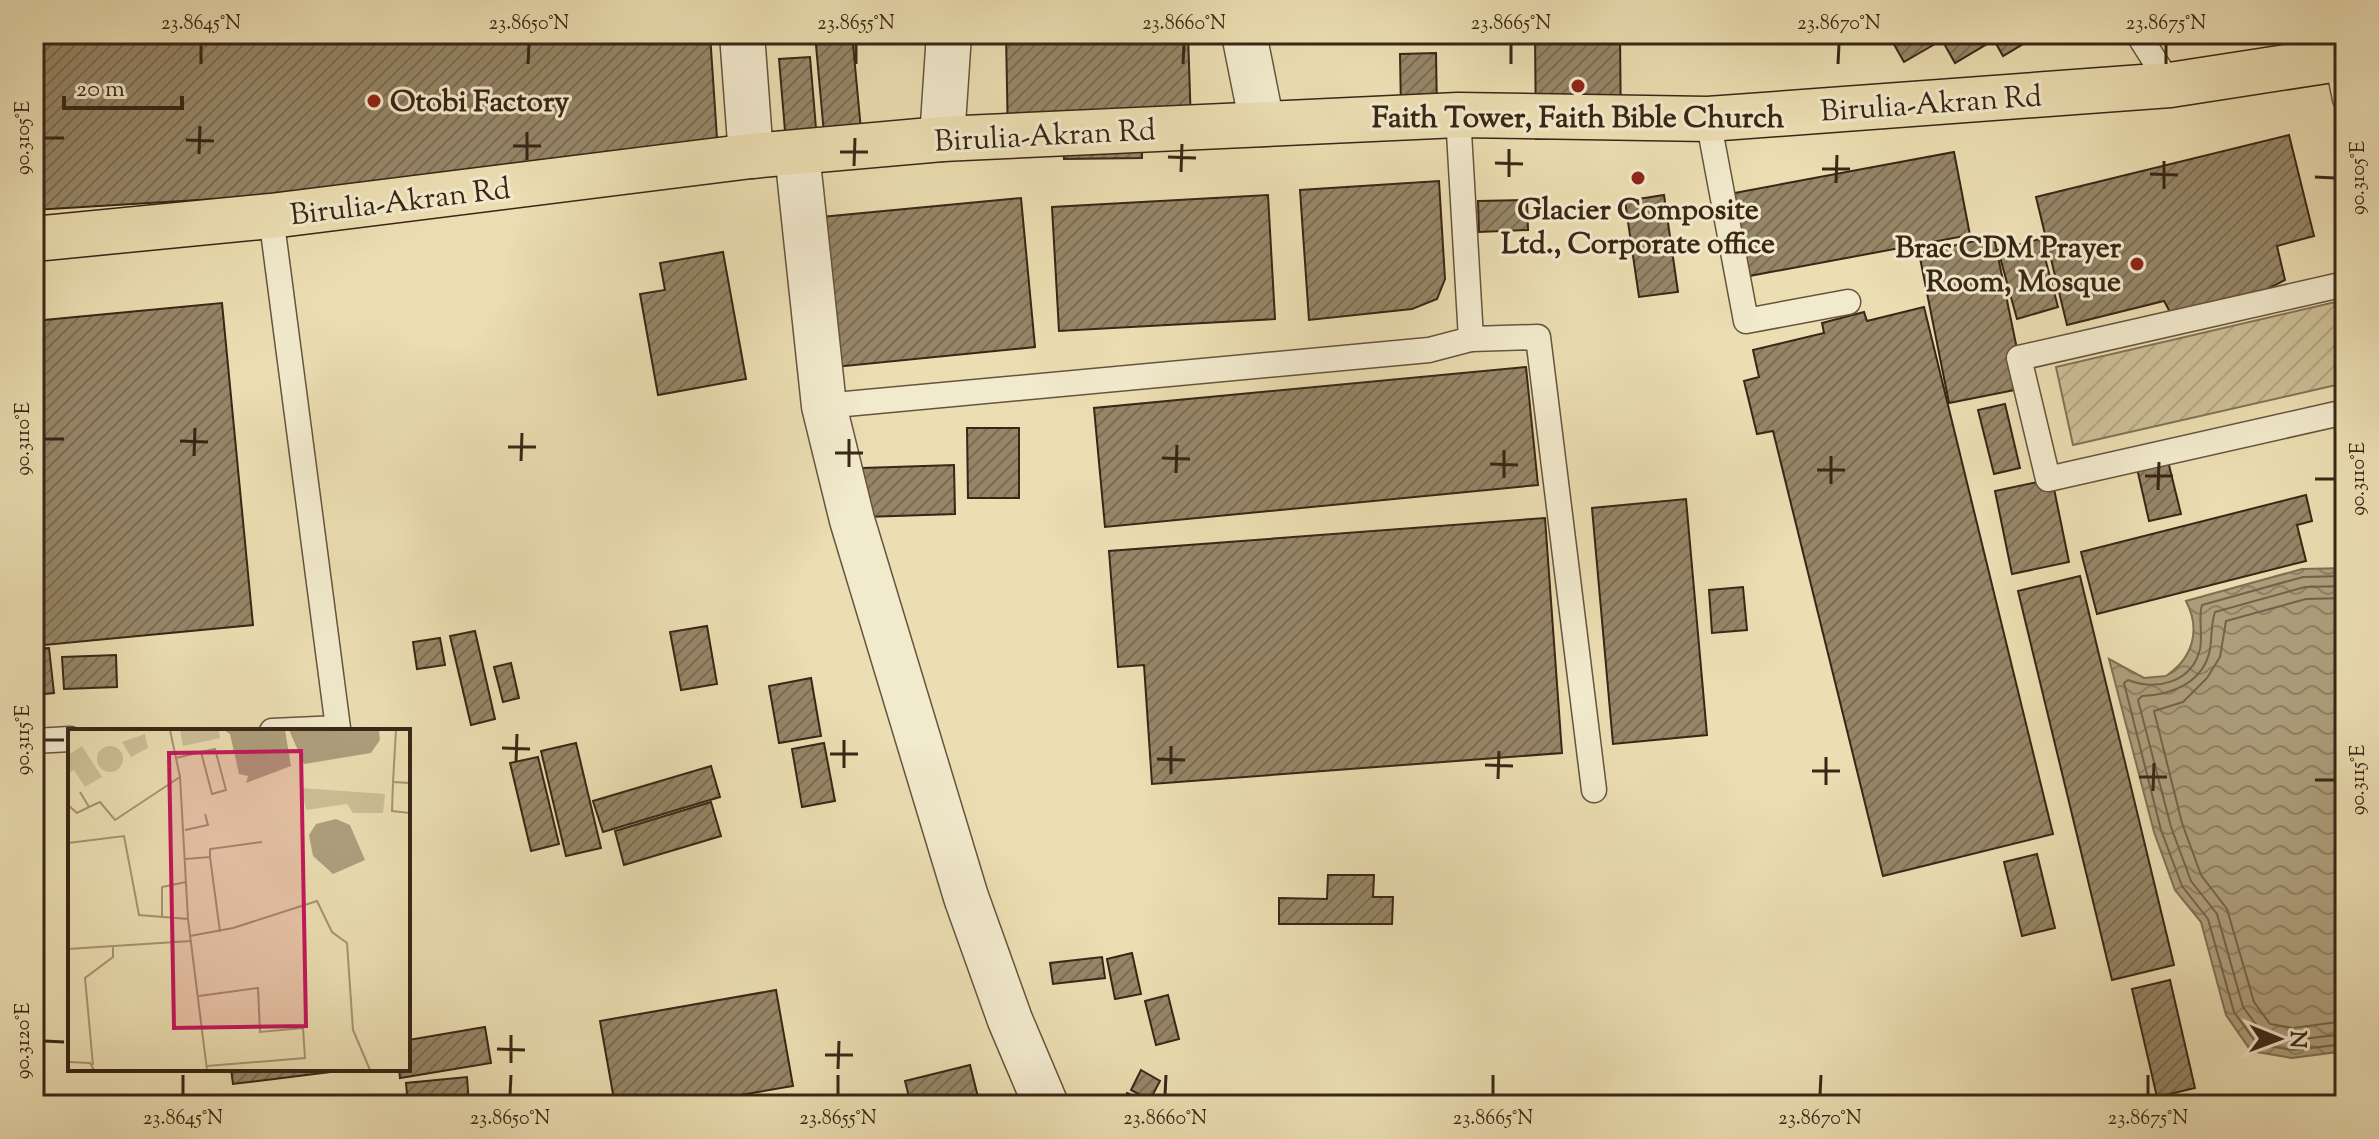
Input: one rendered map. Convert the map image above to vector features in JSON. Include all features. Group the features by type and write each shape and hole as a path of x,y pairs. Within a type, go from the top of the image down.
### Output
{"highway":[{"name":"Birulia-Akran Rd","path":"34,239 271,216 751,156 942,139 1458,115 1708,119 2342,72"}],"street":[{"path":"742,34 751,156"},
{"path":"942,139 949,34"},
{"path":"1244,34 1262,124"},
{"path":"797,153 824,406 882,627 961,882 1010,1020 1046,1105"}],"lane":[{"path":"2138,34 2170,85"},
{"path":"1458,115 1471,339"},
{"path":"1708,119 1746,321 1848,302"},
{"path":"271,216 338,728 316,729"},
{"path":"2345,284 2019,358 2048,479 2345,412"},
{"path":"824,406 1429,350 1471,339 1538,337 1594,790"},
{"path":"34,741 68,739"}],"shaded area":[{"path":"2344,300 2345,383 2073,445 2056,367"}],"water":[{"path":"2345,568 2345,1051 2292,1058 2251,1051 2226,1015 2201,922 2175,890 2154,832 2109,659 2144,678 2166,676 2183,661 2192,643 2193,622 2186,601 2302,569"}],"building":[{"name":"Otobi Factory","path":"34,34 710,34 719,168 34,210"},
{"path":"815,34 852,34 861,130 824,134"},
{"path":"1006,34 1188,34 1191,125 1142,126 1142,158 1064,159 1063,138 1008,140"},
{"name":"Faith Tower, Faith Bible Church","path":"1535,34 1620,34 1621,138 1536,139"},
{"path":"1888,34 2040,34 2003,56 1994,40 1955,63 1942,40 1904,62"},
{"path":"1436,53 1437,110 1401,111 1400,54"},
{"path":"810,57 818,152 787,155 779,59"},
{"path":"2289,135 2314,236 2277,246 2285,280 2231,308 2170,312 2164,301 2067,325 2036,197"},
{"path":"1954,152 1970,235 1744,277 1729,194"},
{"path":"1439,181 1445,279 1437,299 1412,309 1309,320 1300,190"},
{"path":"1268,195 1275,319 1059,331 1052,207"},
{"path":"1664,195 1678,292 1639,297 1625,201"},
{"path":"1021,198 1035,347 825,368 811,218"},
{"path":"1527,200 1528,230 1479,232 1478,201"},
{"path":"1994,237 2025,388 1949,403 1919,253"},
{"path":"2040,239 2058,307 2017,319 1998,250"},
{"path":"723,252 746,379 658,395 640,294 665,290 660,263"},
{"path":"222,303 253,625 34,646 34,321"},
{"path":"1924,307 2053,834 1883,876 1773,431 1757,434 1744,381 1759,377 1753,350 1824,333 1822,323 1864,312 1867,321"},
{"path":"1526,367 1538,485 1105,527 1094,408"},
{"path":"2005,404 2020,468 1994,474 1978,410"},
{"path":"967,428 1019,428 1019,498 968,498"},
{"path":"2167,457 2181,514 2149,521 2136,464"},
{"path":"954,465 955,514 834,518 832,469"},
{"path":"2345,469 2345,537 2339,478"},
{"path":"2052,479 2069,562 2012,574 1995,491"},
{"path":"2306,495 2312,521 2297,525 2306,561 2097,614 2081,552"},
{"path":"1686,499 1707,735 1613,744 1592,508"},
{"path":"1545,518 1562,753 1152,784 1144,665 1118,667 1109,551"},
{"path":"2080,576 2174,965 2112,980 2018,591"},
{"path":"1743,587 1747,630 1712,633 1709,590"},
{"path":"707,626 717,684 681,690 670,632"},
{"path":"475,631 495,719 471,725 450,636"},
{"path":"440,638 445,665 417,669 413,642"},
{"path":"49,648 54,693 34,695 34,649"},
{"path":"116,655 117,687 64,689 62,657"},
{"path":"511,663 519,698 503,702 494,667"},
{"path":"811,678 821,736 779,743 769,686"},
{"path":"576,743 601,848 566,856 541,751"},
{"path":"824,743 835,801 802,807 792,749"},
{"path":"538,757 559,844 531,851 510,763"},
{"path":"711,766 720,797 603,832 593,801"},
{"path":"711,802 721,836 624,865 615,831"},
{"path":"2037,854 2055,928 2022,936 2004,862"},
{"path":"1328,875 1374,875 1373,897 1393,897 1392,924 1279,924 1279,898 1327,899"},
{"path":"1132,953 1141,994 1115,999 1107,959"},
{"path":"1102,957 1105,978 1053,984 1050,963"},
{"path":"2170,980 2195,1088 2157,1097 2132,989"},
{"path":"776,990 793,1086 681,1105 615,1105 600,1021"},
{"path":"1168,995 1179,1039 1156,1045 1145,1001"},
{"path":"485,1027 491,1063 400,1078 399,1071 410,1071 410,1040"},
{"path":"970,1065 980,1105 911,1105 905,1081"},
{"path":"1141,1070 1160,1081 1150,1100 1131,1090"},
{"path":"231,1071 339,1071 233,1084"},
{"path":"467,1077 469,1105 408,1105 406,1083"},
{"path":"1127,1093 1145,1100 1143,1105 1123,1105"}],"place":[{"name":"Faith Tower, Faith Bible Church","path":"1578,86"},
{"name":"Otobi Factory","path":"374,101"},
{"name":"Glacier Composite Ltd., Corporate office","path":"1638,178"},
{"name":"Brac CDM Prayer Room, Mosque","path":"2137,264"}]}
